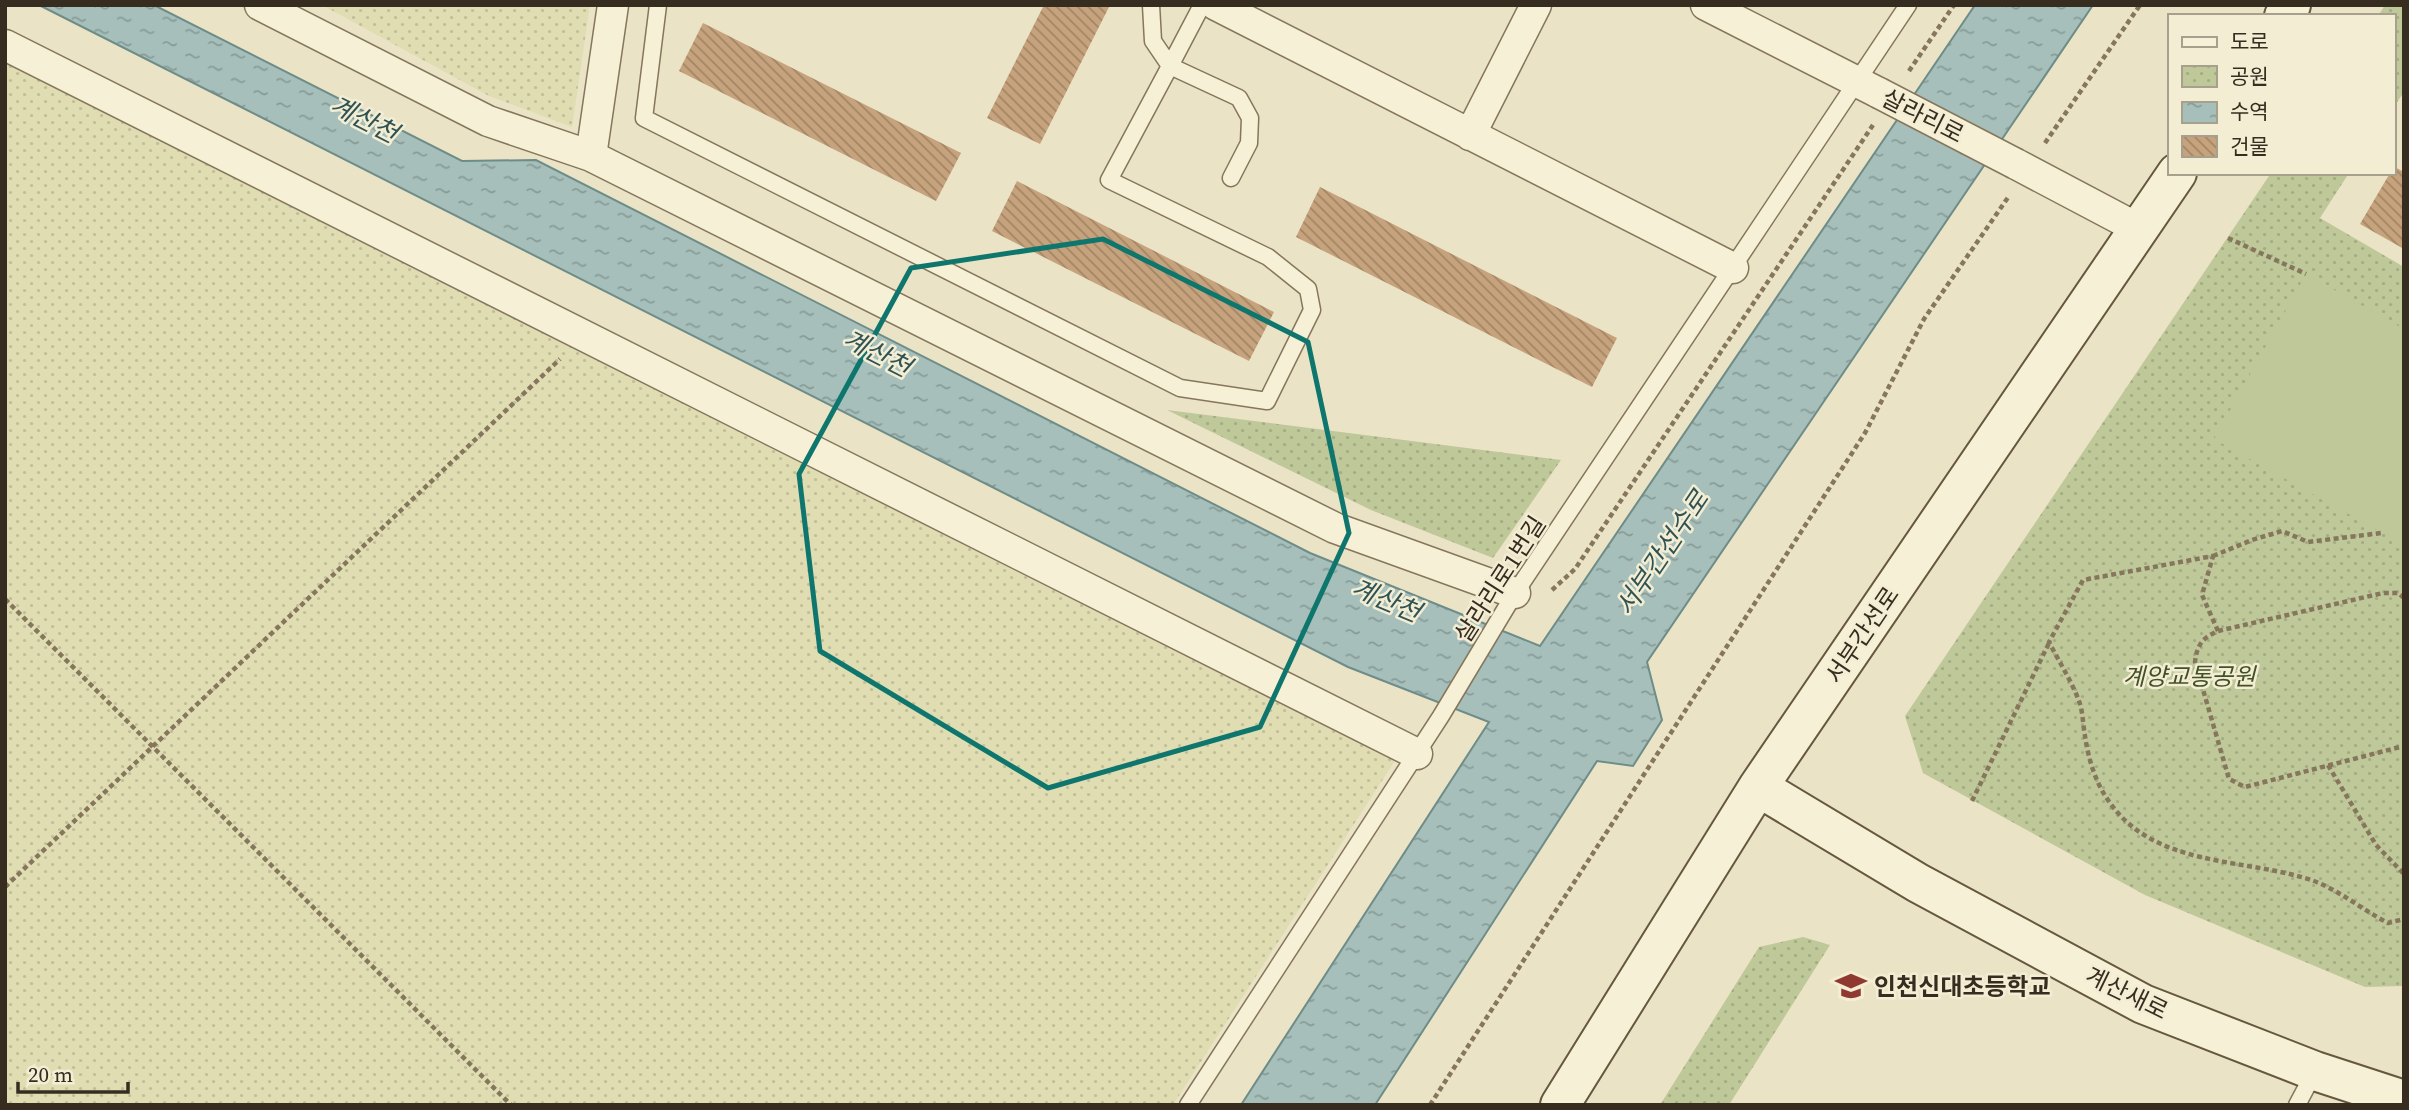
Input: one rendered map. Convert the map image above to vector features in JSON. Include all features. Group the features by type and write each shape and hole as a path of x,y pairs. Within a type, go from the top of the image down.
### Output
{"main road":[{"name":"서부간선로","path":"1560,1105 1758,787 2176,175"},
{"name":"계산새로","path":"1758,787 1918,883 2143,1004 2315,1071 2404,1100"}],"street":[{"path":"260,5 488,121 591,156 1335,528 1508,604"},
{"path":"591,156 613,5"},
{"path":"1216,5 1734,268"},
{"path":"1470,135 1536,5"},
{"name":"살라리로","path":"1706,5 1871,99 2021,167 2139,229"},
{"path":"5,45 1417,754"}],"lane":[{"path":"659,5 644,118 1180,388 1267,401 1312,310 1308,289 1268,257 1109,180 1202,5"},
{"path":"1151,5 1153,41 1170,66 1240,98 1250,118 1249,143 1231,178"},
{"name":"살라리로1번길","path":"1188,1105 1417,754 1508,604 1734,268 1871,99 1908,5"},
{"path":"2297,1105 2315,1071"}],"path":[{"path":"1907,74 1954,5"},
{"path":"1430,1105 1865,433 1924,319 2021,167 2140,5"},
{"path":"1508,604 1547,594 1575,569 1871,99"},
{"path":"2228,237 2306,274"},
{"path":"5,887 584,336"},
{"path":"1972,801 2049,642 2083,580 2213,556 2282,531 2308,542 2381,533"},
{"path":"2213,556 2203,595 2218,631"},
{"path":"2404,598 2398,593 2383,593 2218,631 2204,637 2196,650 2195,662 2229,779 2245,787 2404,746"},
{"path":"5,598 511,1105"},
{"path":"2049,642 2080,705 2094,770 2106,799 2121,817 2148,838 2182,853 2304,877 2335,889 2358,907 2388,923 2404,919"},
{"path":"2328,765 2376,845 2404,874"}],"highlighted area":[{"path":"1103,239 1308,342 1349,533 1260,727 1048,788 820,651 799,474 911,268"}],"shaded area":[{"path":"322,5 590,5 572,127 489,96"},
{"path":"5,59 1396,759 1173,1105 5,1105"}],"green space":[{"path":"2385,5 2404,5 2404,92 2395,105 2395,14 2379,14"},
{"name":"계양교통공원","path":"2270,175 2348,175 2320,218 2404,267 2404,986 2365,987 2145,895 1923,773 1905,716"},
{"path":"2306,274 2404,329 2404,545 2214,439"},
{"path":"1167,410 1561,460 1493,558 1371,510"},
{"path":"1803,937 1830,945 1729,1105 1660,1105 1759,947"}],"water":[{"path":"39,5 154,5 462,161 536,160 1310,553 1540,646 1975,5 2093,5 1647,662 1662,720 1633,766 1597,761 1375,1105 1241,1105 1489,722 1348,667"}],"building":[{"path":"1044,5 1110,5 1040,144 987,118"},
{"path":"703,23 961,153 936,201 679,71"},
{"path":"2395,167 2404,172 2404,249 2360,224 2389,175 2395,175"},
{"path":"1017,181 1274,312 1249,361 992,231"},
{"path":"1320,187 1617,338 1592,387 1296,237"}],"place":[{"name":"인천신대초등학교","path":"1851,986"}],"water label":[{"name":"계산천","path":"364,119"},
{"name":"계산천","path":"877,353"},
{"name":"서부간선수로","path":"1662,553"},
{"name":"계산천","path":"1386,600"}]}
